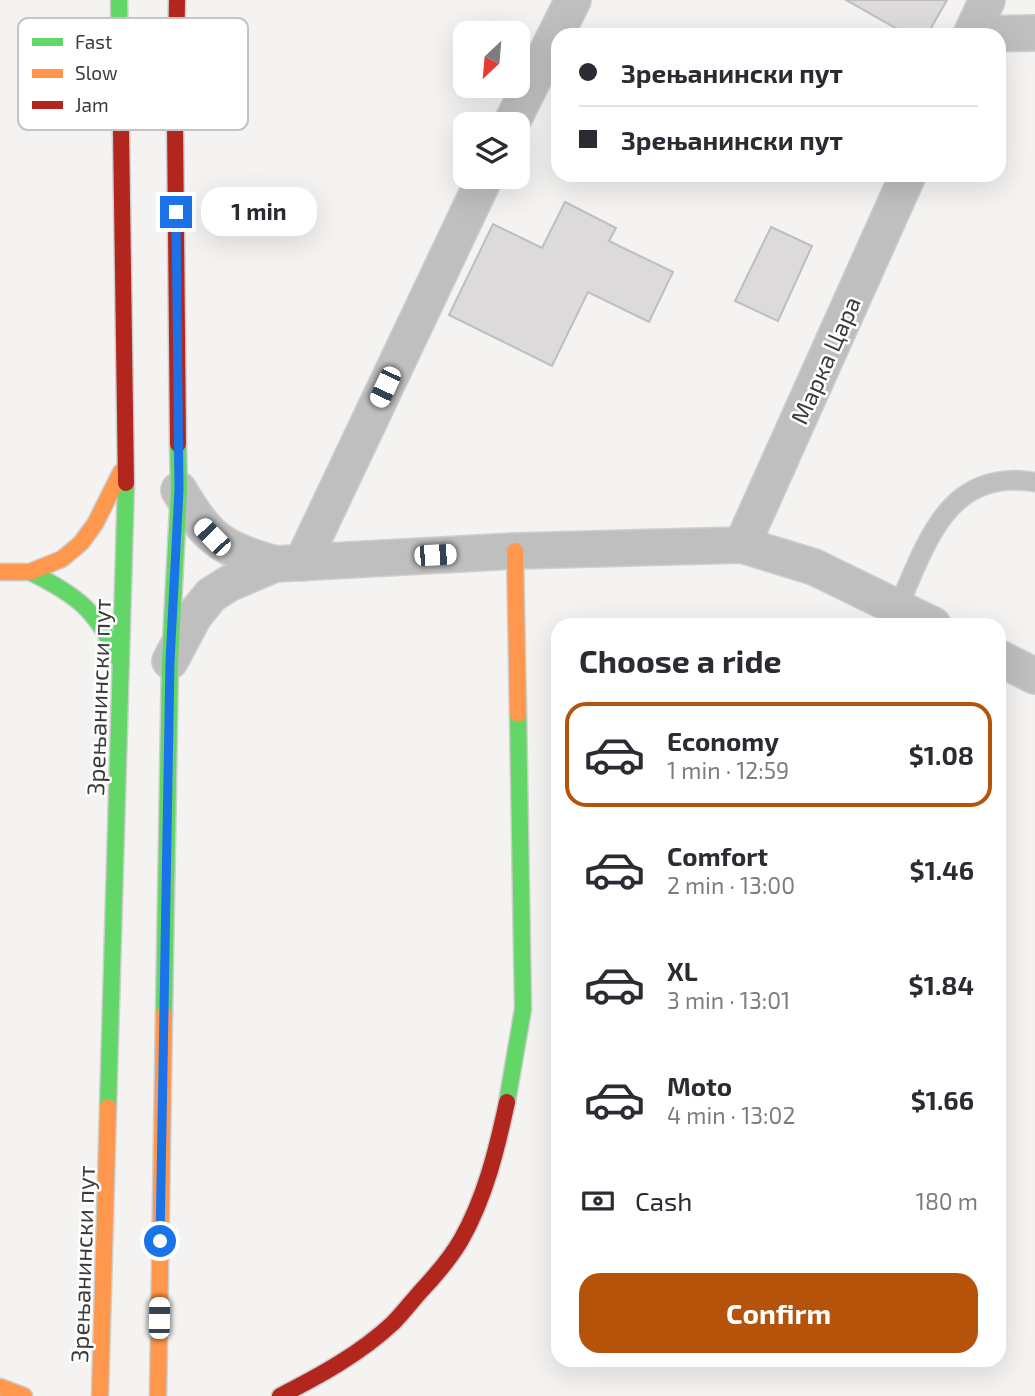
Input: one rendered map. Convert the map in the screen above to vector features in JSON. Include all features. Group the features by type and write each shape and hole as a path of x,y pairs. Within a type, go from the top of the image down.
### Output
{"main road":[{"name":"Зрењанински пут","path":"119,0 119,18"},
{"path":"177,0 177,18"},
{"name":"Зрењанински пут","path":"100,1396 127,460 121,130"},
{"path":"158,1396 170,661 179,490 175,130"},
{"path":"0,572 30,572 62,559 81,543 110,497 127,460"},
{"path":"280,1396 330,1371 389,1327 437,1274 463,1236 501,1137 523,1009 515,551"},
{"path":"30,572 61,587 82,602 103,625 122,665"},
{"path":"0,1387 24,1396"}],"street":[{"path":"559,28 573,0"},
{"path":"974,28 987,0"},
{"path":"1006,34 1035,33"},
{"path":"517,112 551,44"},
{"name":"Марка Цара","path":"742,545 905,182"},
{"path":"288,564 479,189"},
{"path":"179,490 197,522 232,551 288,564"},
{"path":"170,661 194,616 211,595 230,583 288,564 515,551 742,545 814,568 919,618"},
{"path":"1006,662 1035,676"}],"lane":[{"path":"898,607 938,520 957,500 980,487 1007,480 1035,482"}],"building":[{"path":"846,0 947,0 931,28 896,28"},
{"path":"565,202 616,228 609,241 673,272 649,322 588,292 552,366 449,315 493,224 542,248"},
{"path":"771,227 812,246 778,321 735,301"}],"traffic: fast":[{"path":"119,0 119,18"},
{"path":"164,1014 170,661 179,490 178,444"},
{"path":"108,1107 126,483"},
{"path":"30,572 75,598 86,608 104,631 121,663"},
{"path":"507,1102 523,1009 518,714"}],"traffic: slow":[{"path":"0,572 30,572 62,559 81,543 95,524 121,472"},
{"path":"515,551 518,714"},
{"path":"158,1396 164,1014"},
{"path":"100,1396 108,1107"},
{"path":"0,1387 24,1396"}],"traffic: jam":[{"path":"177,0 177,18"},
{"path":"121,130 126,483"},
{"path":"175,130 178,444"},
{"path":"280,1396 339,1364 367,1345 393,1323 447,1260 461,1240 483,1190 507,1102"}],"route":[{"path":"160,1241 170,661 179,490 176,212"}]}
